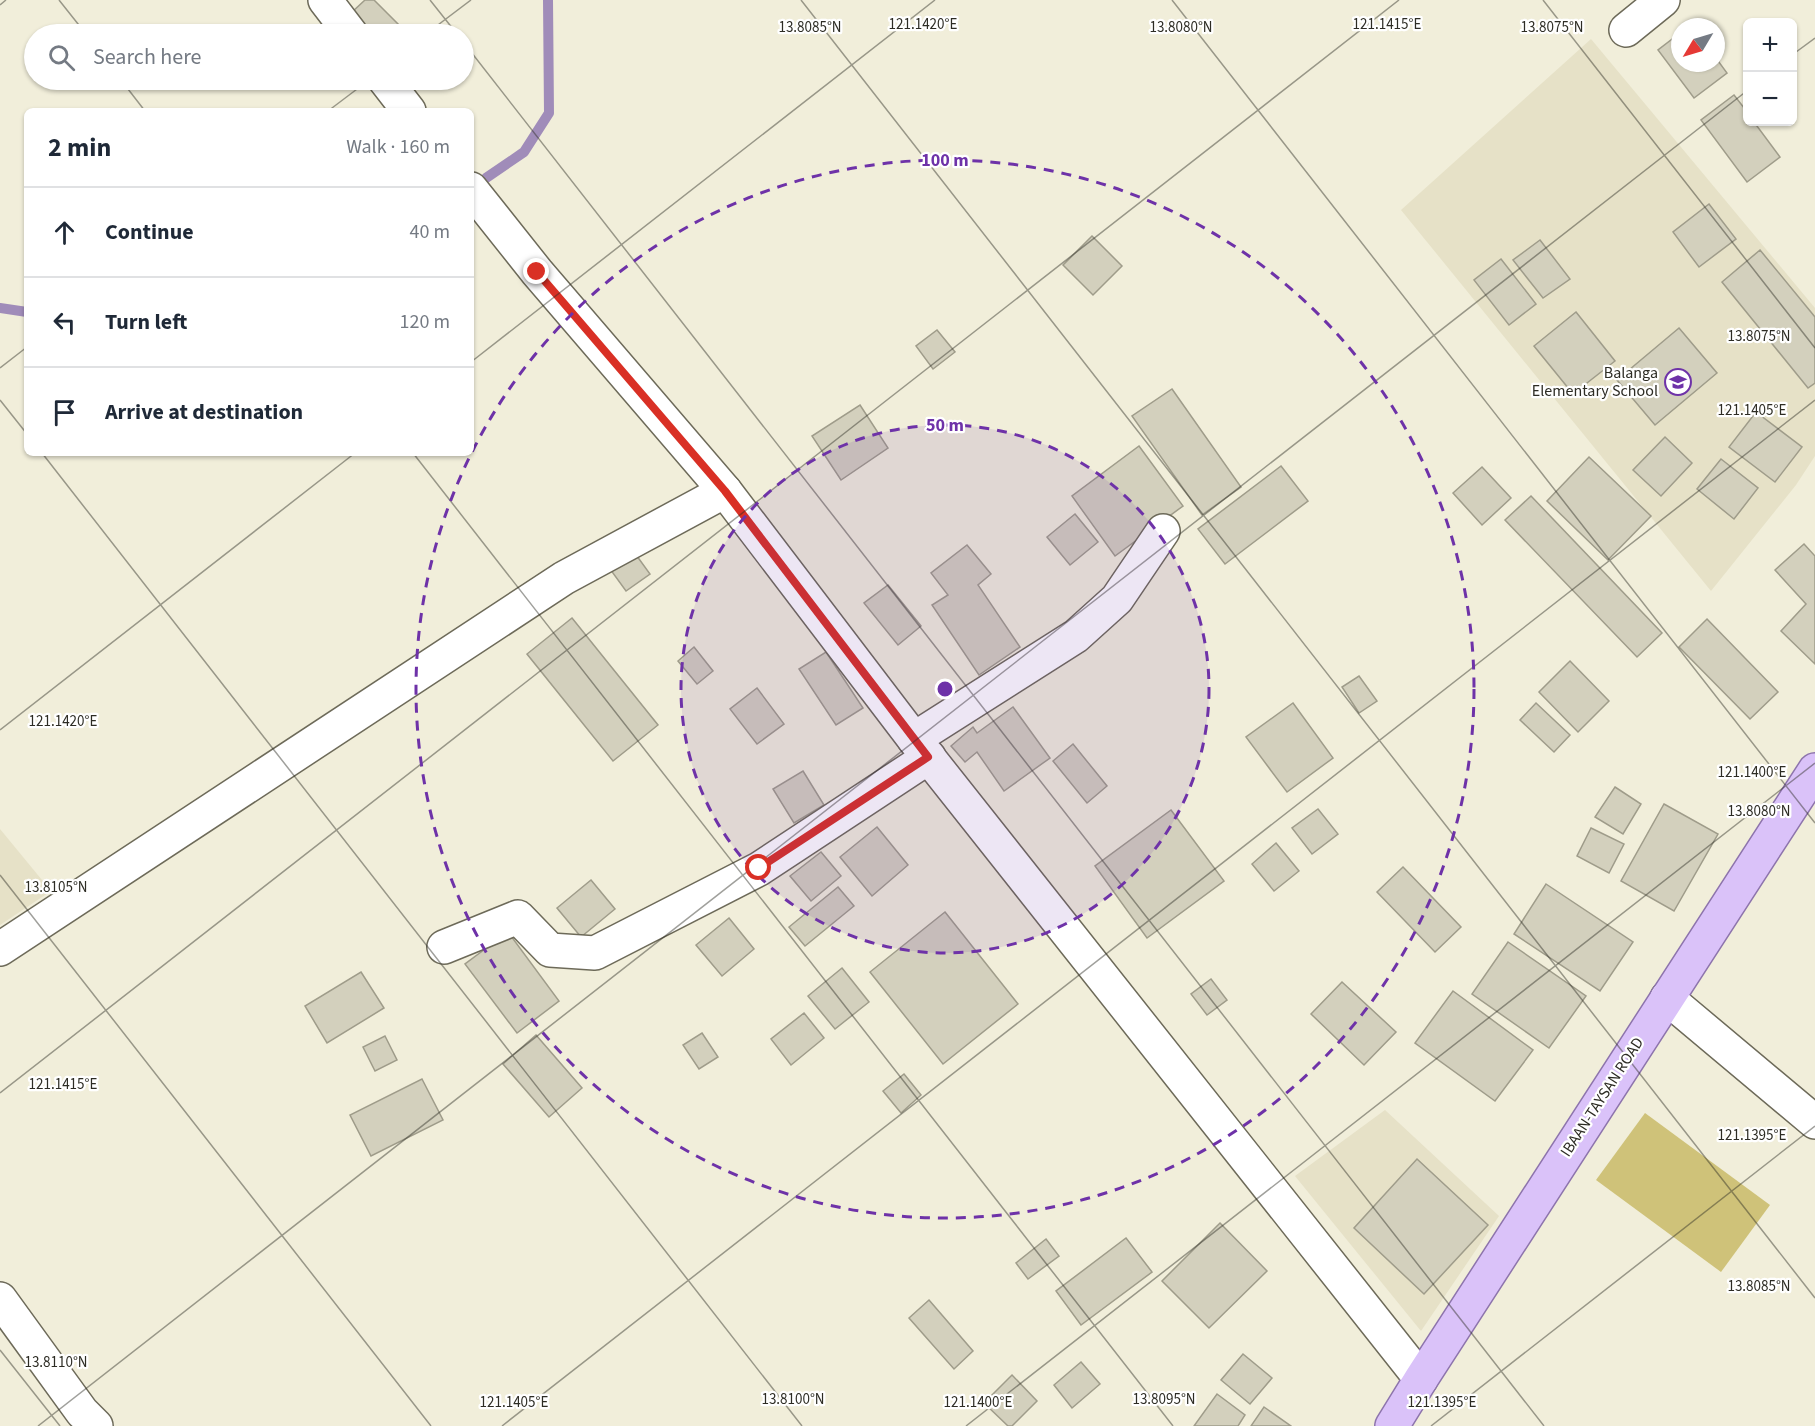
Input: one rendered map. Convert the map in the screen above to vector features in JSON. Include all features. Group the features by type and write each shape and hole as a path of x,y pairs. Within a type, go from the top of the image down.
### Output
{"main road":[{"name":"IBAAN-TAYSAN ROAD","path":"1396,1424 1421,1378 1815,770"}],"street":[{"path":"325,0 343,24"},
{"path":"1626,30 1663,0"},
{"path":"393,90 407,108"},
{"path":"474,193 537,272 725,491 921,748 1421,1378"},
{"path":"0,949 564,578 725,491"},
{"path":"444,947 518,917 550,950 595,953 759,868 1076,636 1117,599 1163,531"},
{"path":"1667,998 1815,1122"},
{"path":"0,1299 82,1412 96,1426"}],"shaded area":[{"name":"Balanga Elementary School","path":"1591,39 1815,308 1815,456 1796,485 1711,591 1401,210"},
{"path":"0,829 51,891 0,925"},
{"path":"1385,1110 1499,1216 1421,1331 1295,1176"},
{"path":"1645,1113 1770,1205 1721,1272 1596,1180"}],"building":[{"path":"365,0 374,0 398,24 362,24 351,13"},
{"path":"1671,40 1671,67 1658,50"},
{"path":"1725,70 1727,73 1694,98 1674,72"},
{"path":"1734,95 1743,107 1743,126 1757,126 1780,157 1747,182 1701,120"},
{"path":"1709,204 1736,239 1699,267 1673,232"},
{"path":"1092,236 1122,266 1093,295 1063,265"},
{"path":"1540,240 1570,279 1543,298 1513,260"},
{"path":"1760,250 1815,317 1815,383 1808,388 1722,282"},
{"path":"1501,259 1536,304 1509,325 1474,280"},
{"path":"1576,312 1615,361 1573,394 1534,346"},
{"path":"1679,328 1717,373 1655,425 1617,380"},
{"path":"937,330 955,352 933,369 916,346"},
{"path":"1172,389 1241,487 1202,515 1132,416"},
{"path":"860,405 888,448 841,480 812,436"},
{"path":"1756,412 1802,447 1775,482 1729,447"},
{"path":"1665,437 1692,463 1661,496 1633,470"},
{"path":"1139,446 1183,506 1115,556 1072,496"},
{"path":"1589,457 1651,516 1608,560 1547,501"},
{"path":"1721,459 1758,488 1734,519 1697,489"},
{"path":"1281,466 1308,501 1225,564 1198,529"},
{"path":"1482,467 1511,498 1482,525 1453,493"},
{"path":"1531,496 1662,633 1637,657 1505,520"},
{"path":"1075,514 1098,542 1070,565 1047,537"},
{"path":"1804,544 1815,556 1815,664 1781,631 1806,604 1775,570"},
{"path":"967,545 991,574 978,585 1020,647 979,675 932,605 948,595 931,573"},
{"path":"634,552 650,574 626,591 610,569"},
{"path":"888,585 921,626 898,645 864,603"},
{"path":"572,618 658,725 613,761 527,654"},
{"path":"1707,619 1778,692 1750,719 1679,647"},
{"path":"694,647 713,671 697,684 678,661"},
{"path":"826,652 863,708 836,725 799,669"},
{"path":"1570,661 1609,701 1578,732 1539,692"},
{"path":"1359,676 1377,701 1359,713 1342,687"},
{"path":"757,688 784,724 757,744 730,709"},
{"path":"1293,703 1333,758 1287,792 1246,737"},
{"path":"1536,703 1570,735 1554,752 1520,720"},
{"path":"1013,707 1050,758 1004,791 977,752 965,762 951,746 973,727 977,733"},
{"path":"1073,744 1107,786 1087,803 1053,761"},
{"path":"803,771 824,805 794,823 773,789"},
{"path":"1615,787 1641,804 1623,834 1595,817"},
{"path":"1664,804 1718,834 1674,911 1621,881"},
{"path":"1318,809 1338,834 1312,854 1292,828"},
{"path":"1171,810 1224,881 1147,938 1095,866"},
{"path":"877,827 908,865 872,896 840,857"},
{"path":"1591,828 1624,844 1609,873 1577,856"},
{"path":"1276,843 1299,871 1274,891 1252,864"},
{"path":"821,852 841,876 811,901 790,876"},
{"path":"1403,867 1461,927 1435,952 1377,892"},
{"path":"591,880 615,909 581,937 557,908"},
{"path":"1546,884 1633,942 1600,991 1514,934"},
{"path":"838,887 854,906 805,946 789,927"},
{"path":"945,912 1018,1004 943,1064 870,972"},
{"path":"729,918 754,949 722,976 696,945"},
{"path":"508,932 559,1001 517,1033 465,964"},
{"path":"1508,942 1586,996 1549,1048 1472,994"},
{"path":"842,968 869,1002 835,1029 808,996"},
{"path":"361,972 384,1008 327,1043 305,1006"},
{"path":"1211,979 1227,1000 1207,1015 1191,994"},
{"path":"1342,982 1396,1032 1364,1065 1311,1014"},
{"path":"1453,991 1533,1050 1495,1101 1415,1043"},
{"path":"804,1013 824,1038 791,1065 771,1039"},
{"path":"702,1033 718,1057 699,1069 683,1045"},
{"path":"536,1035 582,1088 549,1117 503,1064"},
{"path":"385,1036 397,1060 375,1071 363,1047"},
{"path":"904,1074 921,1095 901,1113 883,1091"},
{"path":"422,1079 443,1120 371,1156 350,1115"},
{"path":"1417,1159 1488,1225 1424,1294 1354,1228"},
{"path":"1220,1223 1267,1271 1209,1328 1162,1281"},
{"path":"1126,1238 1152,1272 1081,1325 1056,1291"},
{"path":"1046,1239 1059,1256 1028,1279 1016,1263"},
{"path":"929,1300 973,1351 954,1369 909,1318"},
{"path":"1243,1354 1272,1378 1250,1404 1221,1380"},
{"path":"1081,1362 1100,1384 1072,1408 1054,1385"},
{"path":"1012,1375 1037,1401 1012,1426 1008,1426 984,1403"},
{"path":"1217,1394 1245,1415 1238,1426 1194,1426"},
{"path":"1264,1407 1291,1426 1251,1426"}],"waterway":[{"path":"486,178 524,152 549,113 548,0"},
{"path":"0,308 24,312"}],"place":[{"name":"Balanga Elementary School","path":"1678,382"}],"route":[{"path":"537,272 725,491 928,757 759,868"}]}
